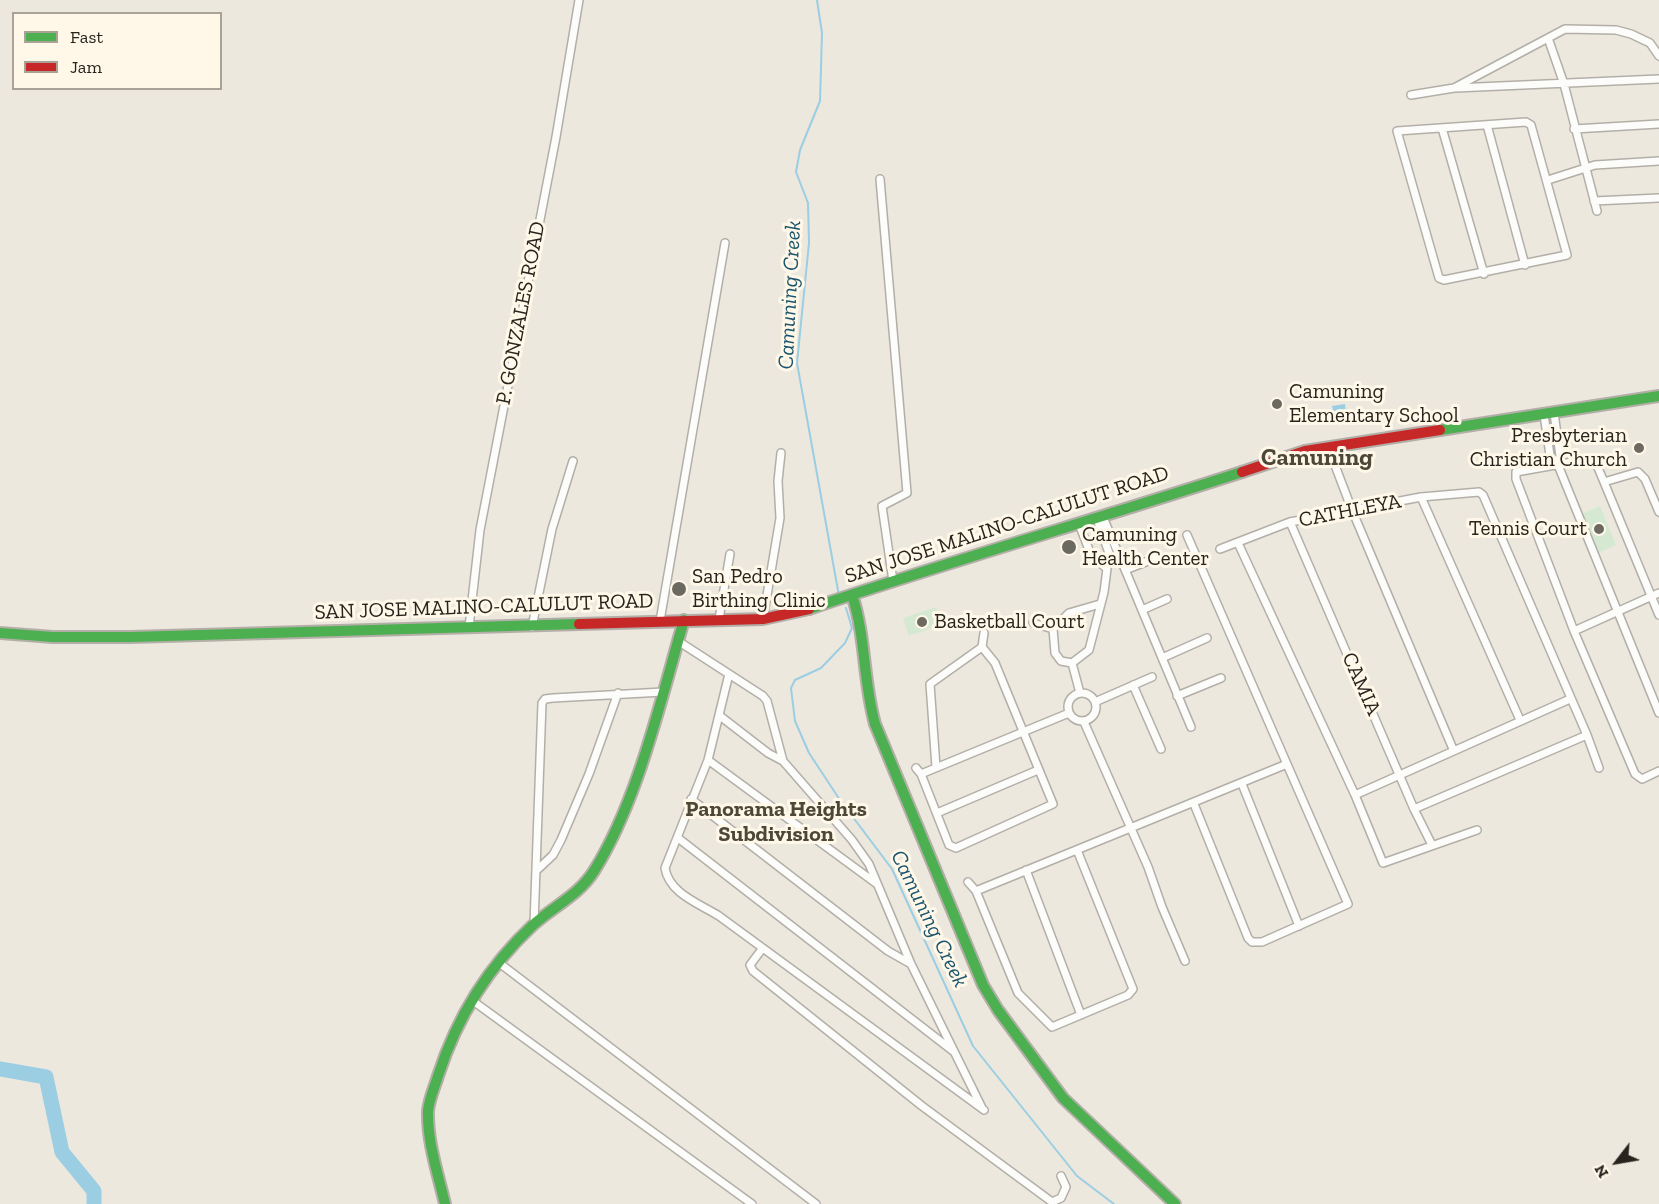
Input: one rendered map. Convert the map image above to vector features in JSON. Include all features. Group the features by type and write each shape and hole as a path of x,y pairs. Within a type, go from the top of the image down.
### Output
{"main road":[{"name":"SAN JOSE MALINO-CALULUT ROAD","path":"0,633 53,637 131,637 532,627 763,618 793,614 957,559 1100,518 1272,460 1328,447 1659,396"},
{"path":"852,595 862,623 869,706 875,724 983,985 998,1010 1064,1098 1094,1130 1175,1204"},
{"path":"445,1204 431,1141 428,1109 449,1041 482,981 498,962 534,924 570,899 585,885 596,868 626,804 657,717 684,620"}],"street":[{"name":"P. GONZALES ROAD","path":"469,627 480,530 579,0"},
{"path":"1454,88 1565,29 1616,30 1650,43 1659,56"},
{"path":"1548,38 1564,84 1597,211"},
{"path":"1650,43 1659,38"},
{"path":"1410,95 1454,88 1659,79"},
{"path":"1526,122 1531,125 1567,255 1484,274 1444,280 1439,278 1397,131 1487,125 1526,122"},
{"path":"1574,129 1659,124"},
{"path":"1487,125 1525,265"},
{"path":"1442,129 1484,274"},
{"path":"1548,180 1595,165 1659,161"},
{"path":"880,179 907,493 882,506 893,581"},
{"path":"1594,201 1659,198"},
{"path":"660,621 725,243"},
{"path":"1549,414 1558,437 1560,456 1558,465"},
{"path":"1549,414 1547,439 1550,455 1558,465 1659,713"},
{"path":"1547,439 1558,437"},
{"path":"1328,447 1352,510 1454,749"},
{"path":"763,618 780,518 778,482 781,453"},
{"path":"1659,615 1655,594 1593,460 1521,470 1515,476 1574,631 1635,774 1642,779 1659,771"},
{"path":"532,627 552,529 573,462"},
{"path":"1604,482 1631,473 1642,474 1659,512"},
{"name":"CATHLEYA","path":"1220,549 1290,522 1421,497 1476,491 1483,495 1570,699"},
{"path":"1421,497 1520,720"},
{"path":"1053,629 1055,653 1060,661 1072,663 1089,650 1104,592 1109,553 1100,518"},
{"path":"1100,518 1125,570 1191,727"},
{"name":"CAMIA","path":"1290,522 1414,809 1432,845"},
{"path":"1079,524 1091,555 1106,567"},
{"path":"1187,535 1348,904 1256,944 1248,938 1194,804"},
{"path":"1238,543 1355,795 1383,864 1477,830"},
{"path":"719,619 730,554"},
{"path":"1125,570 1156,558"},
{"path":"1574,631 1655,594"},
{"path":"1142,610 1167,599"},
{"path":"1053,629 1069,614 1100,604"},
{"path":"1033,623 1053,629"},
{"path":"936,767 930,684 982,647 984,633"},
{"path":"1162,658 1207,638"},
{"path":"678,641 763,696 767,701 783,761"},
{"path":"982,647 995,663 1022,731 1038,770 1053,800 1050,807 956,848 949,844 919,771 936,767 1022,731 1069,713"},
{"path":"1072,663 1080,693"},
{"path":"720,716 768,753 783,761 870,864 911,964 984,1110 718,916 675,889 667,880 666,868 708,760 729,674"},
{"path":"1095,702 1152,677"},
{"path":"1177,696 1221,678"},
{"path":"1133,685 1161,749"},
{"path":"534,924 542,703 545,699 553,698 663,692"},
{"path":"537,870 553,855 561,840 589,774 618,693"},
{"path":"1080,693 1090,696 1095,702 1093,716 1084,722"},
{"path":"1080,693 1069,701 1069,713 1075,719 1084,722 1185,961"},
{"path":"1355,795 1570,699 1599,768"},
{"path":"1414,809 1587,735"},
{"path":"708,760 879,885"},
{"path":"976,891 1130,827 1194,804 1287,764"},
{"path":"937,813 1038,770"},
{"path":"1242,784 1299,926"},
{"path":"692,799 888,951 911,964"},
{"path":"678,838 955,1052"},
{"path":"968,882 976,891 1021,999 1050,1027 1128,995 1133,989 1077,850"},
{"path":"1026,870 1081,1015"},
{"path":"762,949 752,959 753,971 922,1106 1052,1202 1061,1198 1064,1191 1061,1176"},
{"path":"498,962 816,1204"},
{"path":"473,1000 752,1204"},
{"path":"800,1204 806,1196"}],"green space":[{"name":"Tennis Court","path":"1600,506 1616,545 1598,553 1581,514"},
{"name":"Basketball Court","path":"936,607 941,625 909,636 903,618"}],"water":[{"path":"1345,404 1347,422 1335,424 1332,406"}],"waterway":[{"name":"Camuning Creek","path":"817,0 822,33 820,101 800,150 796,172 808,203 809,243 797,363 839,596"},
{"name":"Camuning Creek","path":"846,608 852,628 845,643 821,668 795,680 791,688 795,721 809,753 840,800 892,869 973,1046 1077,1176 1114,1204"},
{"path":"0,1069 46,1077 62,1152 94,1191 94,1204"}],"traffic: fast":[{"path":"1440,430 1659,396"},
{"path":"809,609 1242,472"},
{"path":"852,595 860,627 868,692 875,724 983,985 998,1010 1063,1098 1175,1204"},
{"path":"445,1204 431,1146 428,1111 446,1054 465,1013 488,976 533,925 581,887 594,871 610,843 636,782 647,749 684,620"},
{"path":"0,633 53,637 131,637 579,624"}],"traffic: jam":[{"path":"1242,472 1305,451 1440,430"},
{"path":"579,624 763,619 809,609"}],"place":[{"name":"Camuning Elementary School","path":"1277,404"},
{"name":"Presbyterian Christian Church","path":"1639,448"},
{"name":"Tennis Court","path":"1599,529"},
{"name":"Camuning Health Center","path":"1069,547"},
{"name":"San Pedro Birthing Clinic","path":"679,589"},
{"name":"Basketball Court","path":"922,622"}],"district":[{"name":"Camuning","path":"1317,458"},
{"name":"Panorama Heights Subdivision","path":"776,822"}]}
